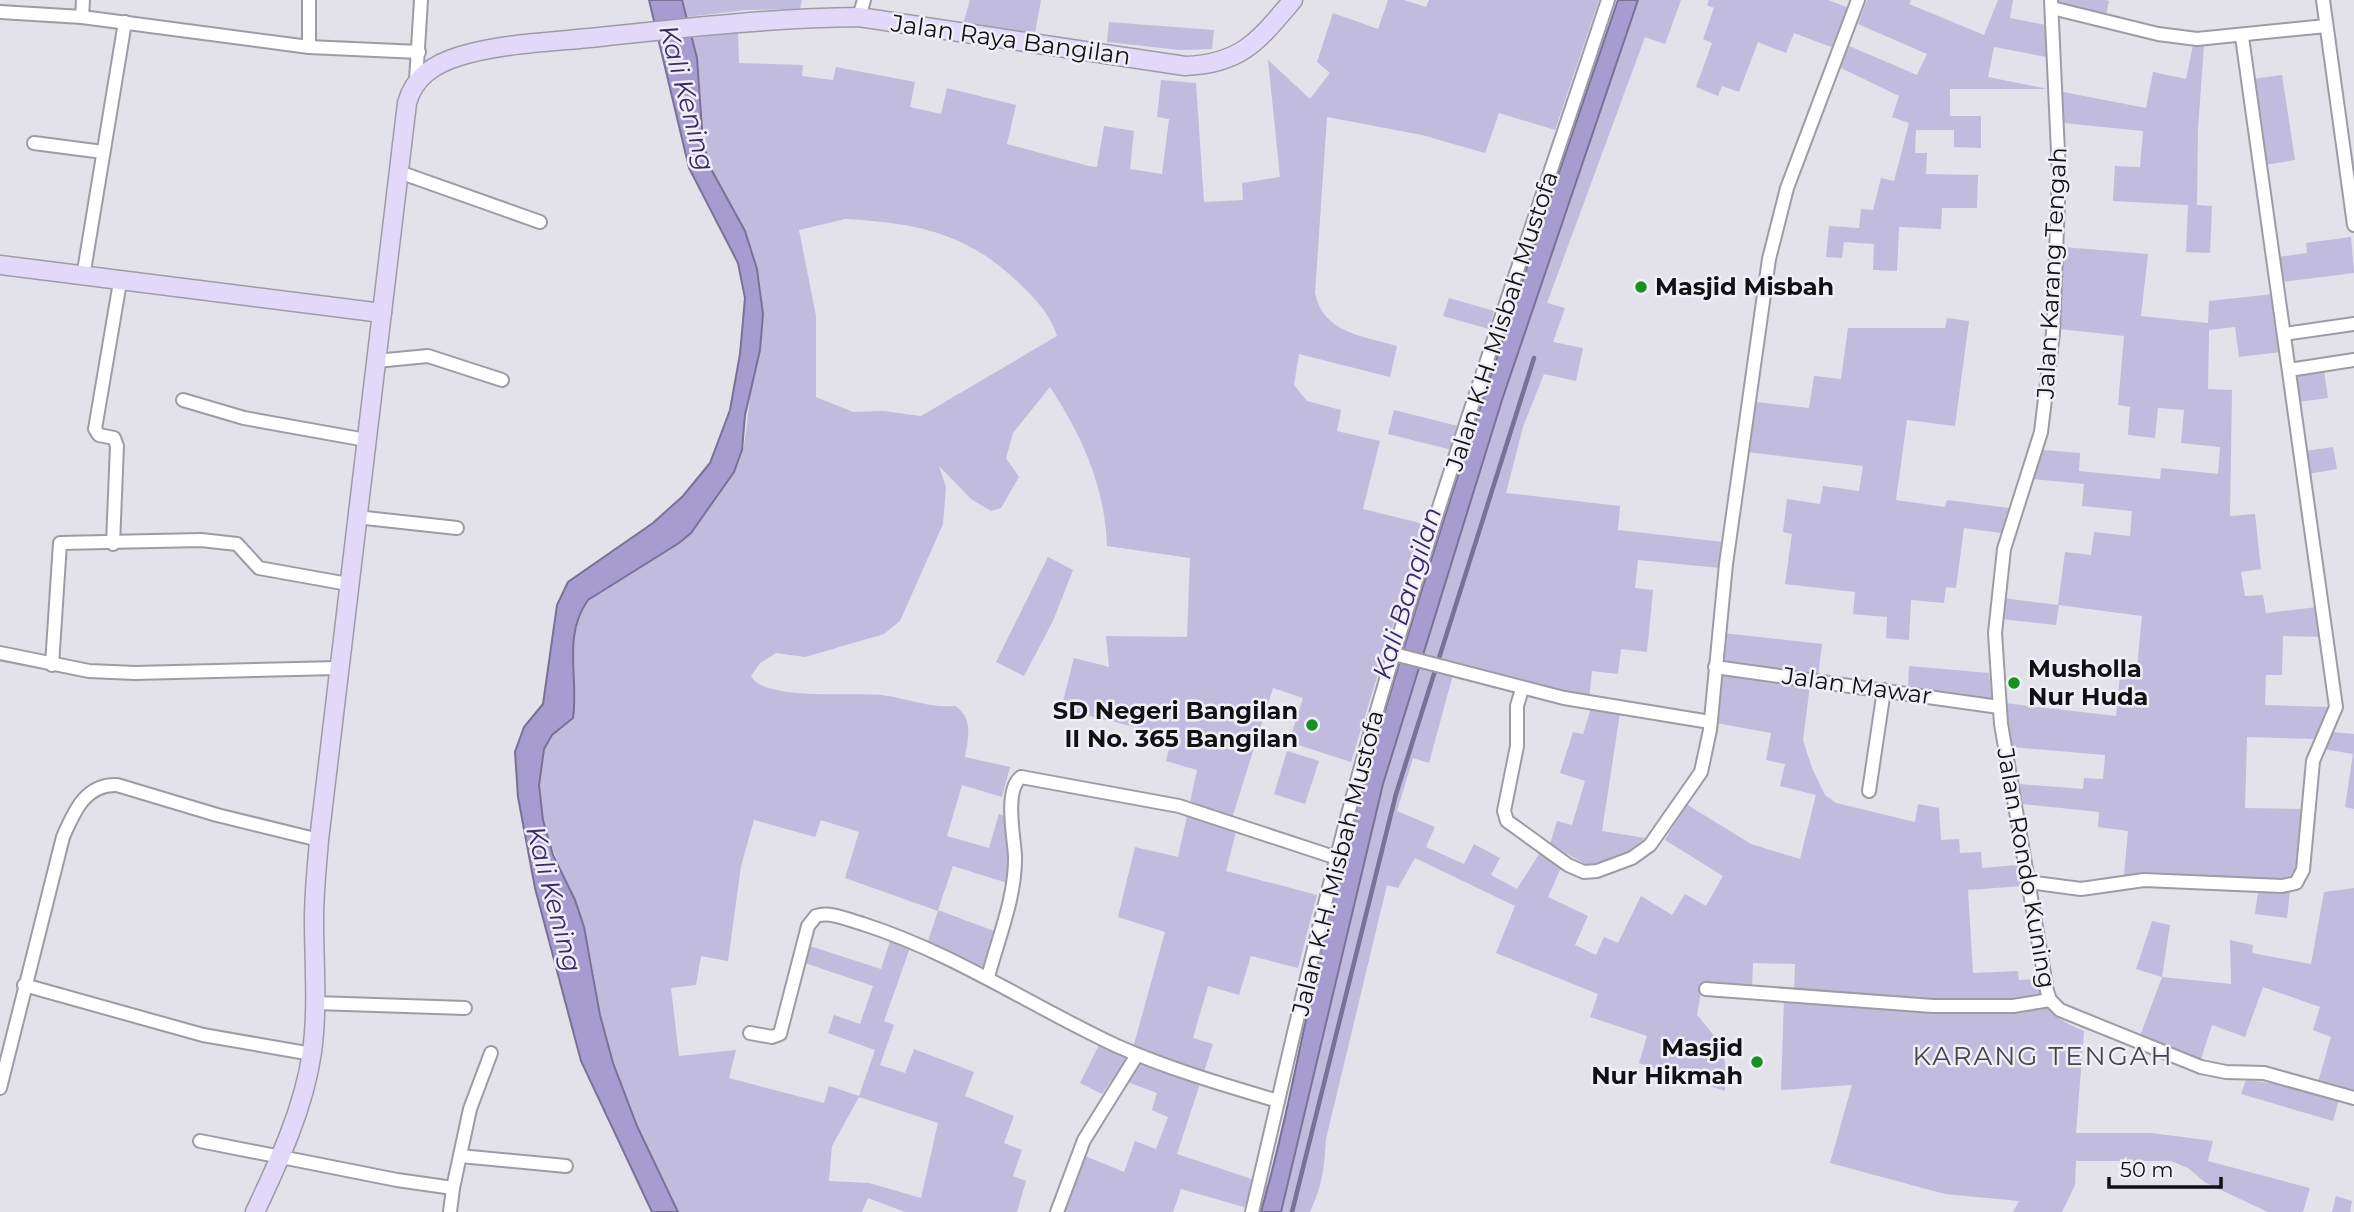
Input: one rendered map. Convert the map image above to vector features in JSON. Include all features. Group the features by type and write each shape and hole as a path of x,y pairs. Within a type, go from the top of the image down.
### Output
{"main road":[{"name":"Jalan Raya Bangilan","path":"416,80 458,57 499,48 862,9 1185,66 1202,65 1228,59 1247,50 1293,0"},
{"path":"255,1212 281,1157 300,1106 312,1054 316,1003 314,918 319,839 407,103 416,80"},
{"path":"0,265 382,313"}],"street":[{"path":"82,17 83,0"},
{"path":"309,0 309,47"},
{"path":"416,80 421,0"},
{"name":"Jalan K.H. Misbah Mustofa","path":"1252,1212 1337,858 1397,654 1608,0"},
{"path":"1522,689 1517,706 1517,746 1504,816 1510,824 1568,865 1584,872 1597,871 1621,863 1650,845 1701,772 1710,722 1726,564 1771,247 1787,188 1858,0"},
{"path":"2323,0 2354,225"},
{"path":"2052,4 2181,38 2242,37 2326,26"},
{"name":"Jalan Karang Tengah","path":"1999,707 1995,633 2000,572 2009,530 2041,432 2053,333 2060,174 2052,4"},
{"path":"0,12 82,17 309,47 419,52"},
{"path":"83,277 125,22"},
{"path":"2028,882 2081,889 2144,880 2282,886 2296,883 2305,858 2314,761 2336,707 2242,37"},
{"path":"34,143 103,152"},
{"path":"399,172 540,222"},
{"path":"113,544 117,446 114,438 99,435 95,429 120,282"},
{"path":"2284,334 2354,324"},
{"path":"376,361 428,356 502,380"},
{"path":"2289,370 2354,360"},
{"path":"183,400 244,418 366,440"},
{"path":"356,517 457,528"},
{"path":"52,665 61,543 113,544 201,540 237,544 259,568 348,584"},
{"path":"0,653 89,671 135,673 338,668"},
{"path":"1397,654 1522,689 1603,706 1710,722"},
{"name":"Jalan Mawar","path":"1715,667 1999,707"},
{"path":"1869,791 1884,690"},
{"name":"Jalan Rondo Kuning","path":"1999,707 2050,1000 2067,1014 2202,1067 2226,1072 2263,1073 2354,1098"},
{"path":"988,977 1011,891 1014,868 1013,790 1021,778 1032,777 1179,806 1337,858"},
{"path":"0,1088 63,837 78,806 94,791 117,785 217,815 319,839"},
{"path":"750,1033 772,1037 780,1034 808,926 812,919 822,914 914,942 1138,1055 1279,1101"},
{"path":"24,985 203,1035 312,1054"},
{"path":"1706,989 1933,1006 2013,1006 2050,1000"},
{"path":"316,1003 465,1008"},
{"path":"450,1212 470,1109 491,1054"},
{"path":"1057,1212 1084,1140 1138,1055"},
{"path":"200,1140 453,1188"},
{"path":"460,1156 566,1166"}],"shaded area":[{"path":"682,0 802,0 800,9 747,10 687,17"},
{"path":"970,0 1041,0 1035,33 963,24"},
{"path":"1388,0 1404,0 1426,7 1429,0 1599,0 1555,130 1499,113 1485,153 1422,135 1327,117 1315,293 1319,306 1335,325 1346,331 1397,346 1390,377 1299,354 1294,385 1307,401 1341,410 1337,431 1380,441 1363,509 1424,524 1351,762 1289,742 1303,698 1273,688 1232,818 1239,820 1226,871 1317,895 1298,968 1251,956 1239,995 1208,986 1193,1038 1213,1044 1177,1154 1269,1185 1261,1212 1181,1189 1173,1212 1064,1212 1085,1156 1124,1172 1135,1141 1156,1149 1168,1117 1152,1110 1157,1093 1114,1077 1102,1094 1080,1083 1104,1035 1133,1048 1165,932 1118,917 1135,847 1178,857 1197,770 1166,761 1172,736 1061,709 1074,658 1109,667 1106,636 1187,637 1190,558 1107,546 1102,503 1090,462 1050,387 1013,433 1006,458 1019,477 1001,508 991,511 971,499 939,466 946,487 943,524 900,621 884,634 805,657 776,653 760,663 751,676 759,684 791,692 881,695 936,706 955,706 965,716 967,723 965,757 1010,767 1002,797 962,785 947,836 989,848 999,814 1020,820 1020,887 953,866 938,910 994,931 983,969 927,944 938,911 845,878 859,832 821,820 815,837 754,820 741,866 728,961 701,956 696,985 671,988 679,1056 736,1050 729,1078 824,1103 829,1086 859,1096 875,1050 828,1033 834,1015 860,1024 873,986 805,963 810,946 881,969 890,941 910,948 884,1021 894,1025 880,1065 905,1073 914,1049 974,1072 965,1096 1014,1116 1004,1143 1022,1150 1013,1176 1026,1181 1017,1212 905,1212 868,1198 862,1212 678,1212 655,1170 618,1081 602,1021 583,926 542,815 539,775 546,743 573,718 573,643 580,614 588,600 627,573 694,519 729,480 739,462 744,443 761,333 760,282 746,234 712,171 703,143 692,38 738,32 739,63 803,65 802,76 833,80 836,67 915,82 910,107 941,114 947,88 1016,105 1007,144 1089,166 1097,167 1104,126 1134,131 1130,169 1162,174 1169,119 1157,117 1161,80 1196,83 1204,202 1243,200 1242,183 1280,177 1268,60 1310,99 1330,73 1317,62 1333,13 1378,29","holes":["845,219 919,228 963,243 1004,269 1029,293 1048,316 1057,336 921,416 883,411 853,412 816,397 816,316 799,230","859,1097 938,1123 921,1198 869,1183 829,1181 832,1146"]},
{"path":"1638,0 1681,0 1665,44 1645,37 1547,303 1565,308 1553,342 1583,348 1576,381 1544,374 1523,427 1506,493 1620,506 1618,530 1723,542 1720,568 1638,560 1635,588 1653,590 1647,652 1621,649 1618,674 1592,671 1589,700 1455,667 1429,763 1413,758 1397,811 1435,827 1426,847 1464,864 1474,844 1500,858 1491,875 1517,889 1541,851 1561,868 1548,897 1588,916 1575,945 1596,955 1604,937 1618,943 1641,896 1672,915 1685,894 1706,906 1723,876 1665,840 1686,804 1751,844 1800,859 1816,795 1780,786 1785,764 1766,760 1771,733 1716,723 1720,671 1810,685 1803,740 1825,795 1836,803 1915,822 1918,804 1939,808 1941,840 1959,839 1960,853 1981,852 1982,868 2018,865 2022,886 1968,890 1973,973 2018,971 2019,980 2038,979 2047,1007 2058,1018 2084,1031 2076,1133 2151,1133 2213,1141 2208,1161 2310,1188 2303,1212 2268,1212 2206,1183 2188,1168 2171,1161 2076,1161 2075,1185 2062,1212 2013,1212 2019,1201 1945,1194 1830,1163 1852,1085 1781,1090 1784,999 1794,999 1795,964 1753,963 1752,988 1702,986 1697,1015 1722,1049 1725,1091 1639,1063 1647,1036 1590,1017 1598,994 1496,953 1515,906 1415,858 1398,888 1387,885 1326,1139 1318,1193 1310,1212 1281,1212 1383,784 1502,400"},
{"path":"1709,0 1828,0 1849,8 1834,48 1794,33 1786,53 1758,42 1739,92 1722,86 1718,96 1696,87 1712,43 1703,39 1714,8 1707,5"},
{"path":"1867,0 1911,0 1909,4 1984,35 1998,0 2013,0 2010,18 2046,25 2047,57 1994,47 1988,77 2048,89 1950,89 1950,116 1981,116 1981,148 1954,147 1954,130 1916,130 1915,153 1927,153 1926,174 1978,175 1977,208 1942,208 1941,229 1899,227 1897,271 1873,270 1874,244 1844,242 1842,258 1826,257 1829,226 1859,228 1861,209 1873,210 1881,178 1894,181 1909,123 1892,117 1899,96 1841,68 1849,46 1917,75 1927,54 1858,24"},
{"path":"2057,0 2109,1 2106,15 2057,4"},
{"path":"1109,22 1214,30 1212,49 1180,50 1107,42"},
{"path":"2193,45 2204,46 2198,128 2197,205 2212,206 2210,253 2186,252 2188,205 2113,201 2115,166 2140,167 2143,131 2064,123 2063,92 2146,108 2153,72 2186,79"},
{"path":"2282,75 2295,160 2265,165 2253,79"},
{"path":"2351,237 2354,273 2282,282 2278,257 2307,253 2306,243"},
{"path":"2063,247 2148,254 2141,316 2208,323 2209,301 2273,294 2281,352 2239,357 2235,327 2209,330 2208,389 2232,390 2230,516 2255,514 2261,569 2241,572 2245,596 2263,595 2266,613 2317,607 2321,637 2283,636 2282,675 2266,675 2265,705 2330,707 2314,739 2247,737 2245,808 2304,809 2298,867 2287,879 2124,875 2128,831 2098,827 2099,812 2022,804 2018,784 2083,789 2084,778 2103,779 2105,755 2012,747 2005,703 2116,716 2120,676 2136,677 2142,616 2059,605 2056,625 2001,619 2003,598 2058,605 2065,552 2091,555 2094,532 2130,536 2132,511 2082,506 2084,484 2033,479 2043,450 2080,453 2079,471 2160,479 2161,468 2218,474 2220,447 2181,443 2184,410 2158,408 2155,438 2128,435 2130,407 2118,405 2124,336 2060,329"},
{"path":"1449,298 1494,311 1489,329 1443,316"},
{"path":"1947,318 1969,321 1955,426 1907,420 1896,500 1945,507 1947,500 2009,508 2001,533 1964,528 1956,588 1946,587 1944,603 1911,600 1909,640 1886,638 1887,617 1853,614 1855,592 1785,584 1792,534 1783,532 1787,499 1820,504 1823,486 1859,491 1863,466 1747,452 1755,402 1809,408 1814,376 1841,379 1848,328 1945,328"},
{"path":"2324,370 2328,398 2298,402 2294,374"},
{"path":"1394,410 1458,426 1452,450 1388,434"},
{"path":"2333,447 2337,469 2308,474 2305,451"},
{"path":"1048,557 1073,570 1053,621 1024,676 996,662"},
{"path":"1723,633 1822,644 1818,676 1719,663"},
{"path":"1909,666 1989,673 1992,700 1908,689"},
{"path":"1591,708 1620,713 1602,831 1645,838 1622,856 1587,865 1550,844 1557,821 1572,825 1585,781 1560,773 1573,732 1583,734"},
{"path":"2332,732 2354,734 2354,809 2345,807 2353,754 2323,749"},
{"path":"1287,751 1319,761 1305,804 1274,794"},
{"path":"2354,888 2354,1091 2318,1082 2331,1037 2313,1030 2320,1007 2263,987 2245,1037 2212,1025 2201,1059 2140,1036 2162,977 2231,984 2230,940 2253,945 2252,953 2311,964 2324,892"},
{"path":"2290,891 2287,918 2255,914 2258,892"},
{"path":"2152,921 2170,925 2162,977 2136,969"},
{"path":"2246,1080 2278,1084 2339,1100 2333,1121 2241,1094"},
{"path":"2336,1196 2352,1201 2350,1212 2332,1212"}],"water":[{"name":"Kali Kening","path":"649,0 682,0 697,58 703,143 711,169 745,231 757,269 763,314 760,350 745,415 742,450 734,472 691,533 588,600 580,614 573,643 573,718 552,735 544,749 539,785 543,820 553,855 575,900 584,927 600,1015 613,1063 637,1126 678,1212 652,1212 581,1061 535,888 518,797 515,752 524,727 543,704 557,605 568,582 653,523 683,496 710,463 730,410 740,354 745,298 738,263 689,168"},
{"path":"1618,0 1638,0 1502,400 1383,784 1281,1212 1261,1212 1284,1121 1334,892 1376,740 1441,527"}],"waterway":[{"path":"1292,1212 1396,794 1534,358"}],"place":[{"name":"Masjid Misbah","path":"1641,287"},
{"name":"Musholla Nur Huda","path":"2014,683"},
{"name":"SD Negeri Bangilan II No. 365 Bangilan","path":"1312,725"},
{"name":"Masjid Nur Hikmah","path":"1757,1062"}],"district":[{"name":"KARANG TENGAH","path":"2043,1056"}],"water label":[{"name":"Kali Bangilan","path":"1407,593"}]}
